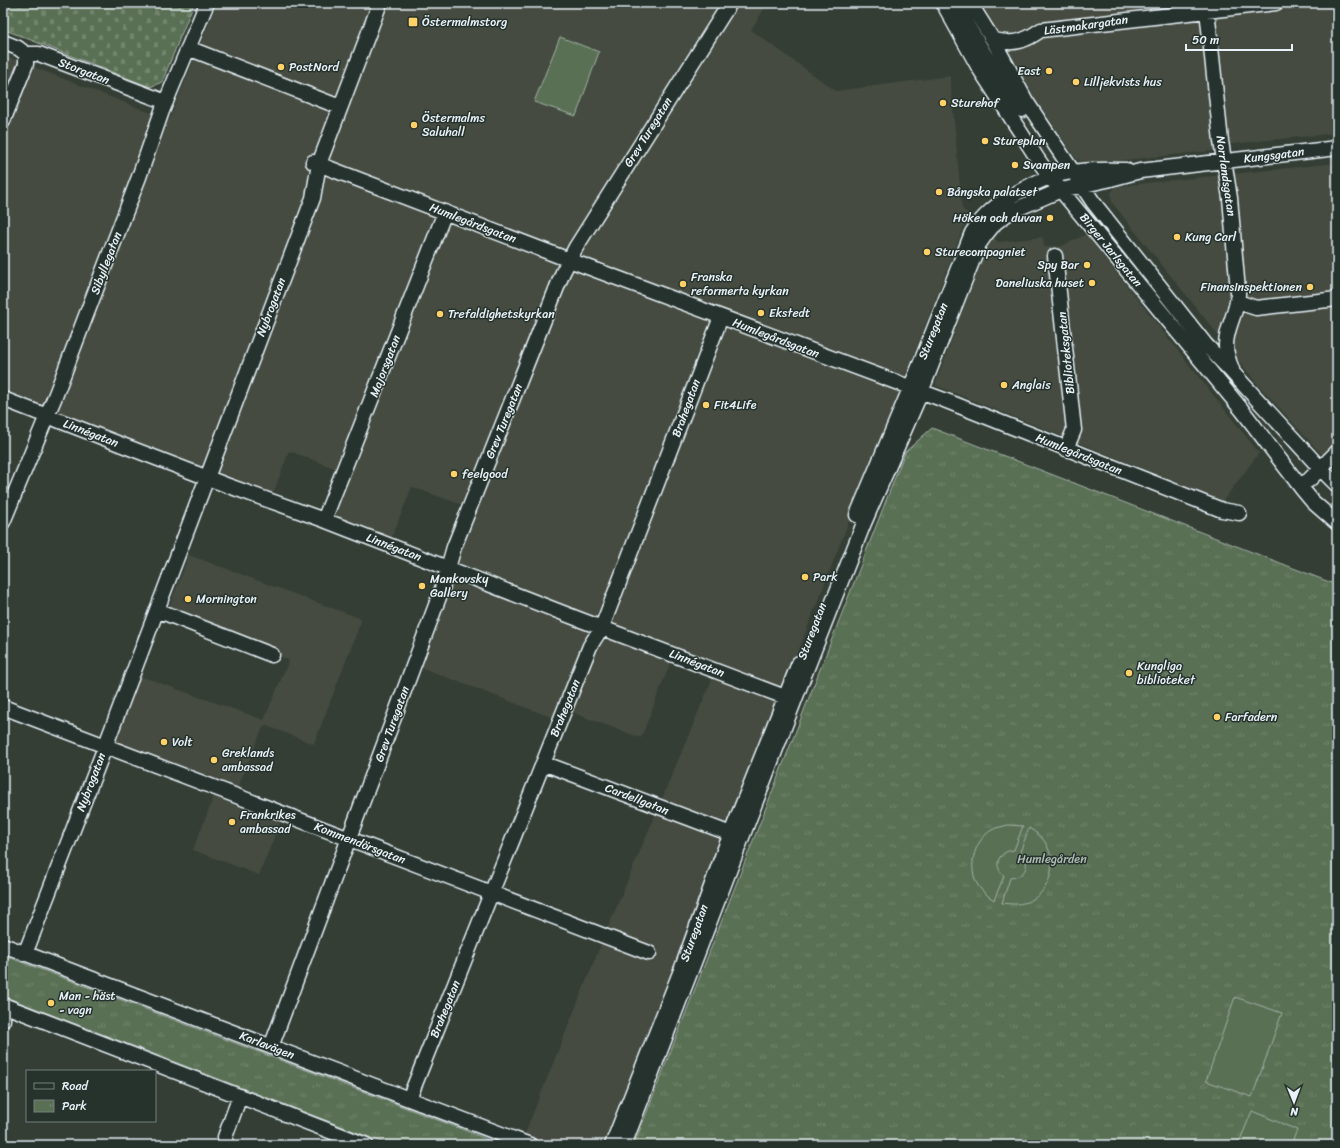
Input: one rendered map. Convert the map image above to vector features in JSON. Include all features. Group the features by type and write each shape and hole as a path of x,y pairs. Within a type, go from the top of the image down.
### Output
{"street":[{"name":"Sibyllegatan","path":"3,522 140,177 166,102 207,3"},
{"name":"Nybrogatan","path":"25,954 313,198 316,163 340,107 380,3"},
{"name":"Grev Turegatan","path":"271,1047 440,596 457,541 561,277 576,247 730,3"},
{"name":"Birger Jarlsgatan","path":"943,3 980,68 1050,177 1238,405 1310,498 1337,523"},
{"name":"Birger Jarlsgatan","path":"954,3 994,70 1093,202 1206,345 1337,485"},
{"name":"Birger Jarlsgatan","path":"970,3 993,40 1026,101 1070,172"},
{"name":"Lästmakargatan","path":"993,40 1018,42 1042,30 1207,7 1276,3"},
{"name":"Norrlandsgatan","path":"1207,7 1220,141 1230,198 1238,291 1238,302 1226,346 1232,372"},
{"name":"Storgatan","path":"3,42 18,48 26,54 39,54 166,102"},
{"path":"188,48 340,107"},
{"path":"3,121 26,64 26,54"},
{"name":"Kungsgatan","path":"1082,186 1140,171 1337,148"},
{"name":"Humlegårdsgatan","path":"316,163 916,390 1222,510 1239,514"},
{"name":"Kungsgatan","path":"1070,172 1113,170 1140,171"},
{"name":"Sturegatan","path":"624,1145 916,390 972,233 976,225 988,212 1004,200 1035,183 1050,177 1070,172"},
{"name":"Sturegatan","path":"612,1145 685,958 731,834 858,513 916,390 979,244 995,223 1012,211 1061,190 1082,186"},
{"name":"Majorsgatan","path":"324,520 445,212"},
{"name":"Biblioteksgatan","path":"1055,256 1074,430 1066,449"},
{"path":"1238,302 1256,308 1337,299"},
{"name":"Brahegatan","path":"409,1099 590,646 602,627 721,317"},
{"name":"Linnégatan","path":"3,399 206,477 324,520 448,569 785,697"},
{"path":"1298,483 1306,482 1337,452"},
{"path":"157,610 272,655"},
{"name":"Kommendörsgatan","path":"3,707 649,953"},
{"name":"Cardellgatan","path":"543,763 731,834"},
{"name":"Karlavägen","path":"3,945 530,1145"},
{"path":"3,1005 366,1145"},
{"path":"226,1145 225,1136 240,1096"}],"shaded area":[{"path":"217,3 768,3 751,30 836,91 950,76 962,208 964,211 969,213 606,1145 544,1145 523,1138 606,932 715,672 673,656 641,738 563,709 559,720 412,664 471,508 412,487 389,544 323,519 342,471 289,451 273,494 3,390 3,55 169,120"},
{"path":"976,3 1337,3 1337,133 1232,144 1211,151 1086,164 1076,159 1033,95"},
{"path":"1337,163 1337,471 1259,386 1113,204 1111,193 1114,188 1119,186"},
{"path":"1086,234 1259,453 1223,501 935,385 987,245 994,237 998,242 1043,237 1044,247 1062,246"},
{"path":"189,555 362,619 314,744 264,725 235,794 284,813 259,875 193,850 217,788 104,745 132,673 264,720 289,660 167,613"}],"green space":[{"path":"3,3 194,3 162,82 150,87 3,29"},
{"path":"560,37 599,52 576,116 534,102"},
{"name":"Humlegården","path":"932,428 1337,585 1337,1145 634,1145 905,452"},
{"path":"1008,825 1023,826 1014,850 1004,853 999,859 998,867 1004,876 994,900 979,887 975,879 973,871 974,854 982,838 988,832"},
{"path":"1029,828 1042,838 1049,850 1051,868 1047,885 1035,898 1027,902 1021,904 1002,903 1010,878 1020,875 1026,869 1026,861 1020,852"},
{"path":"3,955 501,1145 390,1145 3,996"},
{"path":"1235,997 1282,1013 1252,1097 1206,1081"},
{"path":"1252,1111 1297,1130 1291,1145 1238,1145"}],"place":[{"name":"Östermalmstorg","path":"413,22"},
{"name":"PostNord","path":"281,67"},
{"name":"East","path":"1049,71"},
{"name":"Lilljekvists hus","path":"1076,82"},
{"name":"Sturehof","path":"943,103"},
{"name":"Östermalms Saluhall","path":"414,125"},
{"name":"Stureplan","path":"985,141"},
{"name":"Svampen","path":"1015,165"},
{"name":"Bångska palatset","path":"939,192"},
{"name":"Höken och duvan","path":"1050,218"},
{"name":"Kung Carl","path":"1177,237"},
{"name":"Sturecompagniet","path":"927,252"},
{"name":"Spy Bar","path":"1087,265"},
{"name":"Daneliuska huset","path":"1092,283"},
{"name":"Franska reformerta kyrkan","path":"683,284"},
{"name":"Finansinspektionen","path":"1310,287"},
{"name":"Ekstedt","path":"761,313"},
{"name":"Trefaldighetskyrkan","path":"440,314"},
{"name":"Anglais","path":"1004,385"},
{"name":"Fit4Life","path":"706,405"},
{"name":"feelgood","path":"454,474"},
{"name":"Park","path":"805,577"},
{"name":"Mankovsky Gallery","path":"422,586"},
{"name":"Mornington","path":"188,599"},
{"name":"Kungliga biblioteket","path":"1129,673"},
{"name":"Farfadern","path":"1217,717"},
{"name":"Volt","path":"164,742"},
{"name":"Greklands ambassad","path":"214,760"},
{"name":"Frankrikes ambassad","path":"232,822"},
{"name":"Man - häst - vagn","path":"51,1003"}]}
